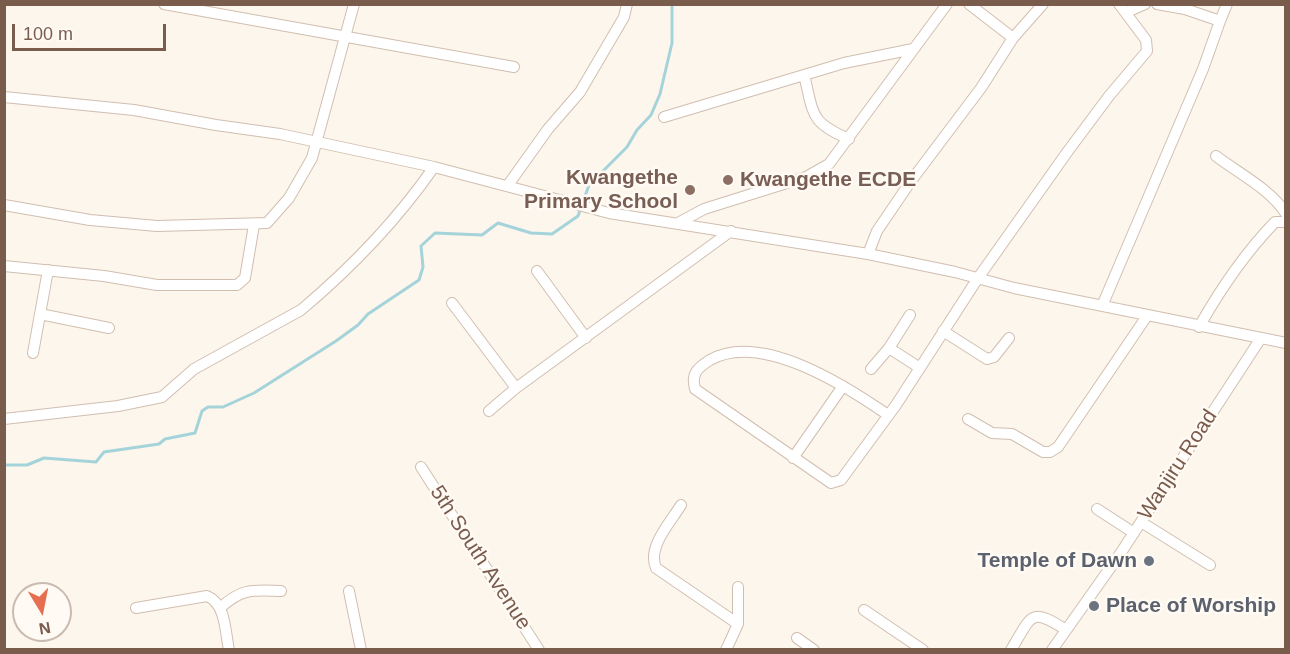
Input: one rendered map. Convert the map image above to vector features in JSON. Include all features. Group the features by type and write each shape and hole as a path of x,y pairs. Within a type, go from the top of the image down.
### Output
{"street":[{"path":"164,4 514,68"},
{"path":"7,207 90,220 157,226 267,223 278,214 305,173 318,141 354,4"},
{"path":"508,185 548,129 580,92 624,17 627,4"},
{"path":"680,222 704,209 819,171 829,164 947,4"},
{"path":"969,4 1013,38"},
{"path":"868,254 877,231 894,206 981,88 1013,38 1043,4"},
{"path":"888,415 822,373 749,351 716,357 695,372 692,379 695,389 814,473 836,483 888,415 978,278 1102,105 1148,51 1146,40 1123,8 1144,4"},
{"path":"1157,4 1196,9 1220,21"},
{"path":"1102,306 1203,69 1227,4"},
{"path":"664,117 844,63 913,49"},
{"path":"804,75 816,118 824,128 849,139"},
{"path":"4,97 134,110 318,141 434,166 609,213 680,222 868,254 1014,288 1286,343"},
{"path":"1216,156 1281,205 1286,214"},
{"path":"4,418 118,406 162,397 194,369 301,309 315,298 389,227 434,166"},
{"path":"1199,327 1229,275 1253,245 1275,222 1286,222"},
{"path":"4,266 157,285 237,285 245,278 254,225"},
{"path":"489,411 516,388 731,231"},
{"path":"33,352 48,270"},
{"path":"537,271 586,338"},
{"path":"452,303 516,388"},
{"path":"40,314 109,328"},
{"path":"871,369 889,348 910,315"},
{"path":"968,419 992,433 1012,434 1043,452 1050,452 1058,447 1147,316"},
{"path":"943,331 987,359 994,357 1009,338"},
{"name":"Wanjiru Road","path":"1057,648 1066,630 1134,533 1261,338"},
{"path":"889,348 920,368"},
{"path":"793,458 843,386"},
{"name":"5th South Avenue","path":"421,467 538,650"},
{"path":"681,505 654,549 652,559 656,567 738,624"},
{"path":"1097,509 1134,533"},
{"path":"1141,522 1210,565"},
{"path":"726,650 738,624 738,587"},
{"path":"220,607 237,594 252,590 281,591"},
{"path":"349,591 361,650"},
{"path":"136,608 207,596 216,600 220,607 229,650"},
{"path":"864,610 923,650"},
{"path":"1011,650 1029,620 1036,615 1043,615 1066,630"},
{"path":"797,638 814,650"}],"waterway":[{"path":"4,465 27,465 44,458 96,462 104,452 159,444 165,439 195,433 202,411 208,407 223,407 254,393 336,341 358,325 368,314 419,280 423,267 421,246 435,233 482,235 498,223 531,233 552,234 578,216 589,185 627,147 637,130 651,115 660,94 672,43 672,4"}],"place":[{"name":"Kwangethe ECDE","path":"728,180"},
{"name":"Kwangethe Primary School","path":"690,190"},
{"name":"Temple of Dawn","path":"1149,561"},
{"name":"Place of Worship","path":"1094,606"}]}
